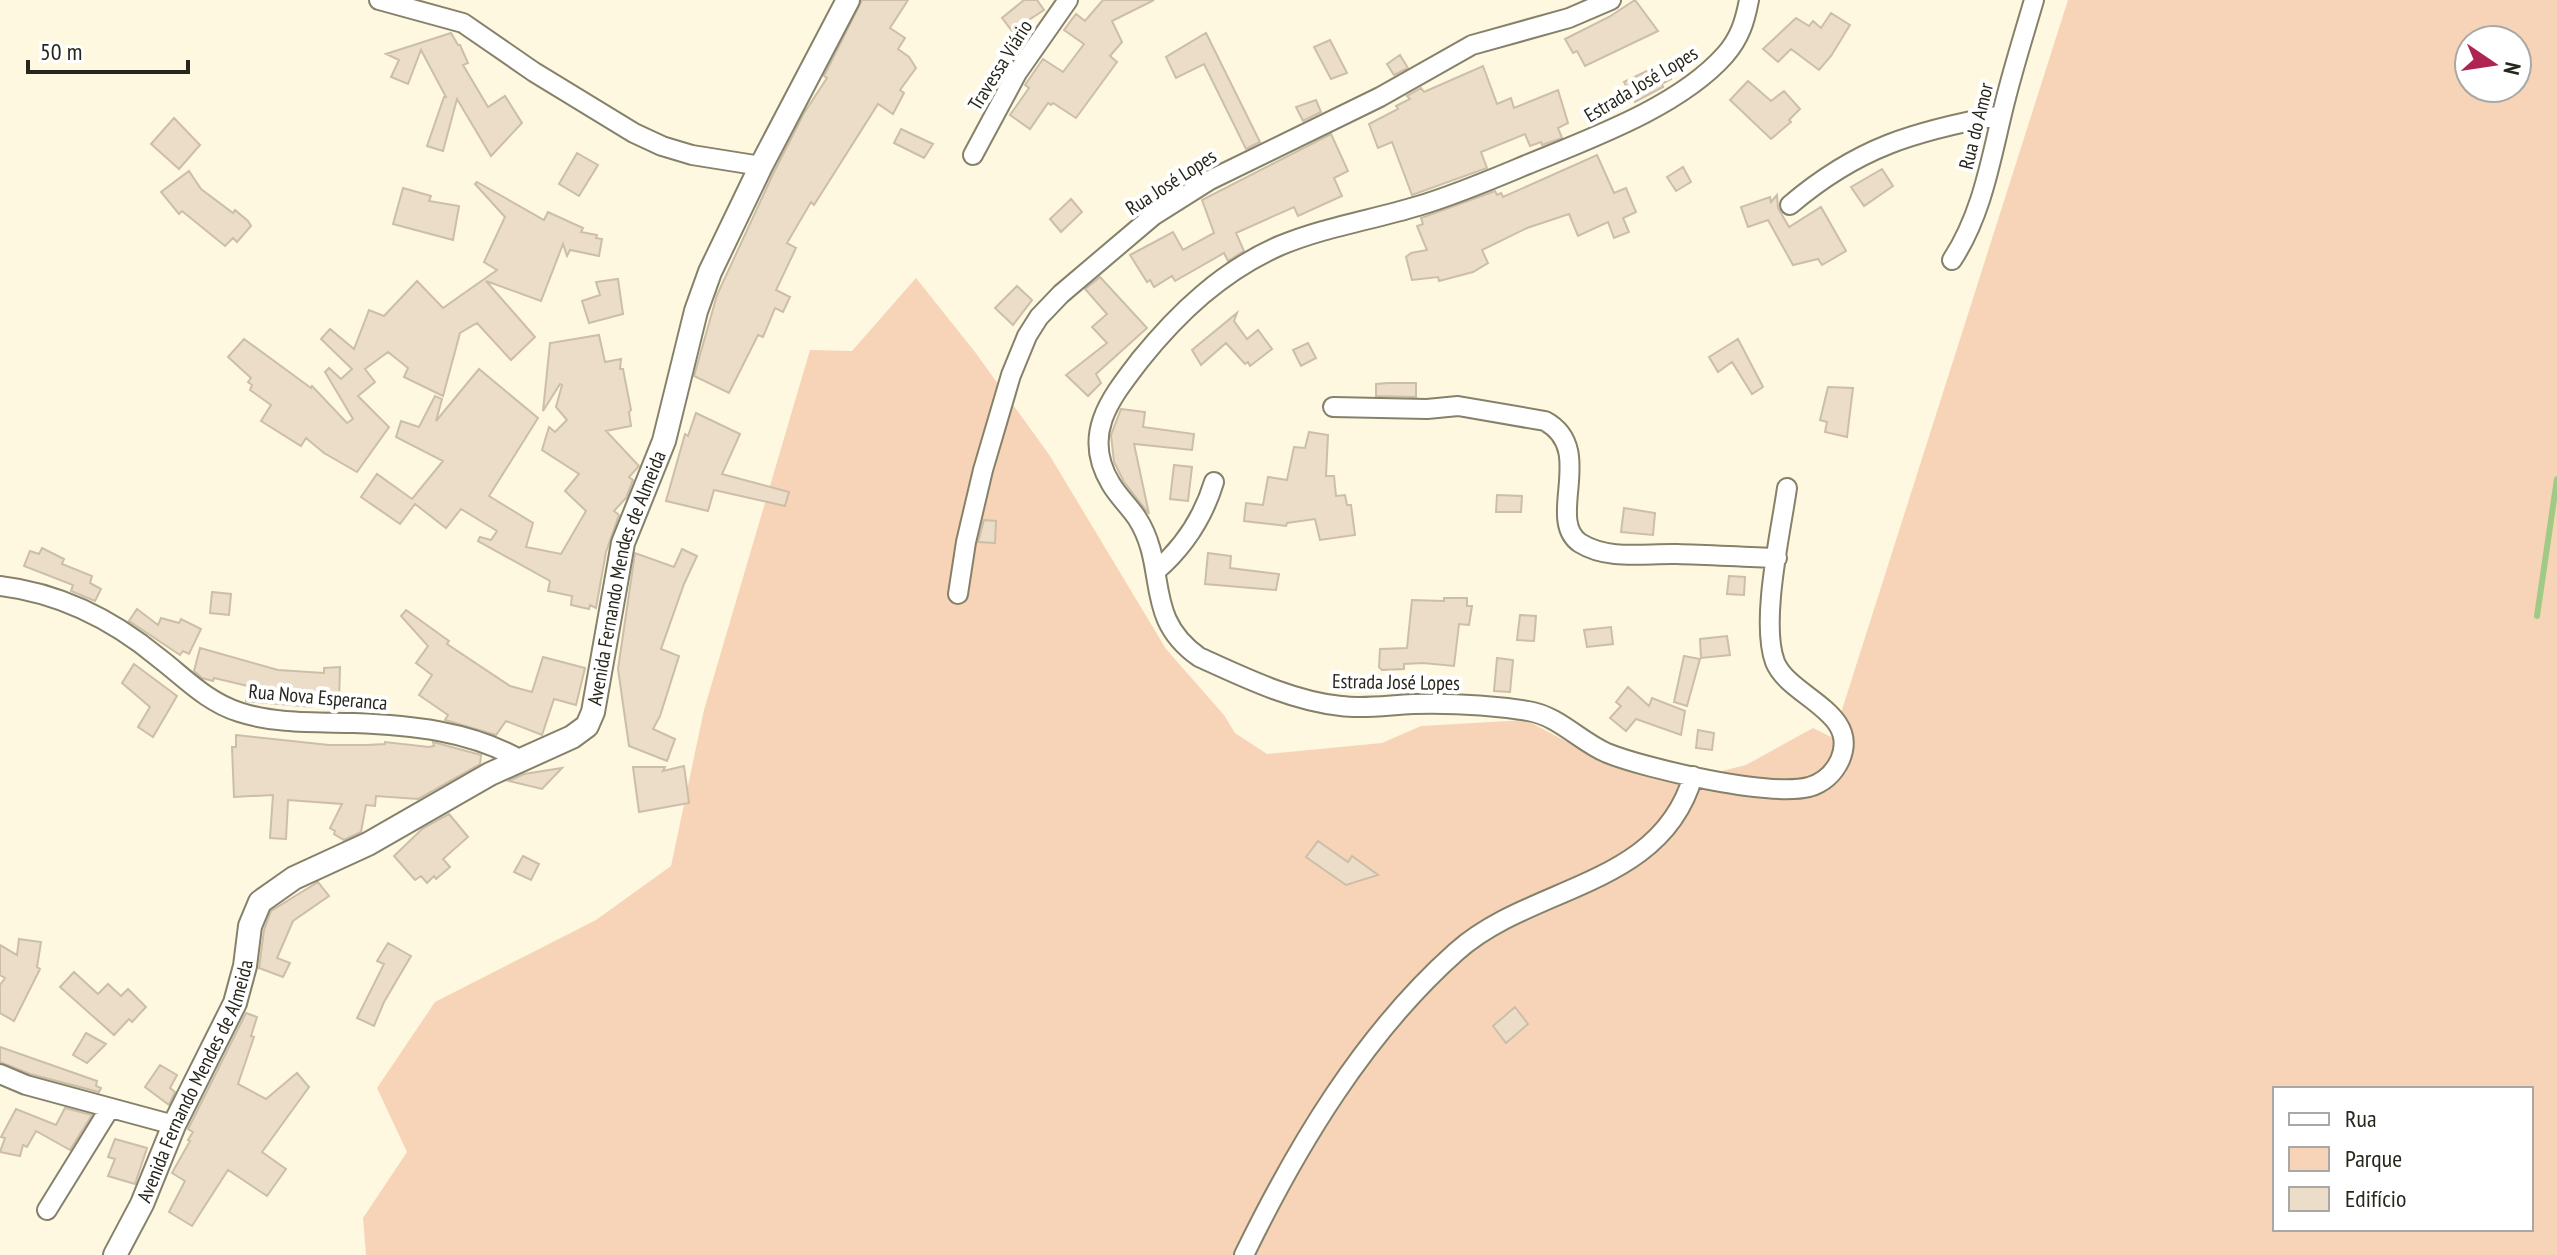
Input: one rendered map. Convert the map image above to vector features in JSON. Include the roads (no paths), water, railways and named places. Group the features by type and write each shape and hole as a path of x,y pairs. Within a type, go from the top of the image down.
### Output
{"street":[{"path":"379,0 463,23 534,72 634,133 662,146 692,155 761,166"},
{"name":"Avenida Fernando Mendes de Almeida","path":"115,1255 142,1204 174,1125 235,1003 254,913 260,902 294,878 380,838 519,759 572,737 587,726 593,712 623,543 664,441 684,352 704,290 761,166 848,0"},
{"name":"Travessa Viário","path":"973,155 1017,73 1068,0"},
{"name":"Rua José Lopes","path":"958,594 966,542 983,470 1011,375 1027,336 1039,317 1061,294 1153,216 1210,180 1380,97 1472,45 1569,18 1611,0"},
{"name":"Estrada José Lopes","path":"1749,0 1740,34 1716,65 1634,118 1594,139 1446,197 1279,246 1236,271 1186,307 1122,383 1108,404 1100,424 1097,445 1100,462 1112,486 1142,528 1151,548 1161,609 1174,636 1199,657 1307,700 1344,707 1472,705 1529,711 1550,718 1605,752 1693,776 1765,786 1808,787 1827,778 1838,764 1844,749 1842,734 1826,710 1784,677 1776,665 1771,630 1777,558"},
{"name":"Rua do Amor","path":"1952,260 1984,188 2034,0"},
{"path":"1790,205 1825,177 1860,155 1938,128 2001,115"},
{"path":"1333,407 1427,409 1458,406 1545,421 1565,436 1569,449 1569,527 1582,544 1617,555 1777,558 1787,488"},
{"path":"1156,571 1194,530 1214,482"},
{"name":"Rua Nova Esperanca","path":"0,586 41,593 89,613 157,656 205,696 243,714 300,722 358,723 424,730 497,746 519,759"},
{"path":"1244,1255 1315,1127 1376,1039 1409,999 1454,954 1491,926 1585,884 1635,857 1671,823 1683,805 1693,776"},
{"path":"0,1074 26,1085 174,1125"},
{"path":"47,1210 110,1108"}],"waterway":[{"path":"2537,616 2557,479"}]}
